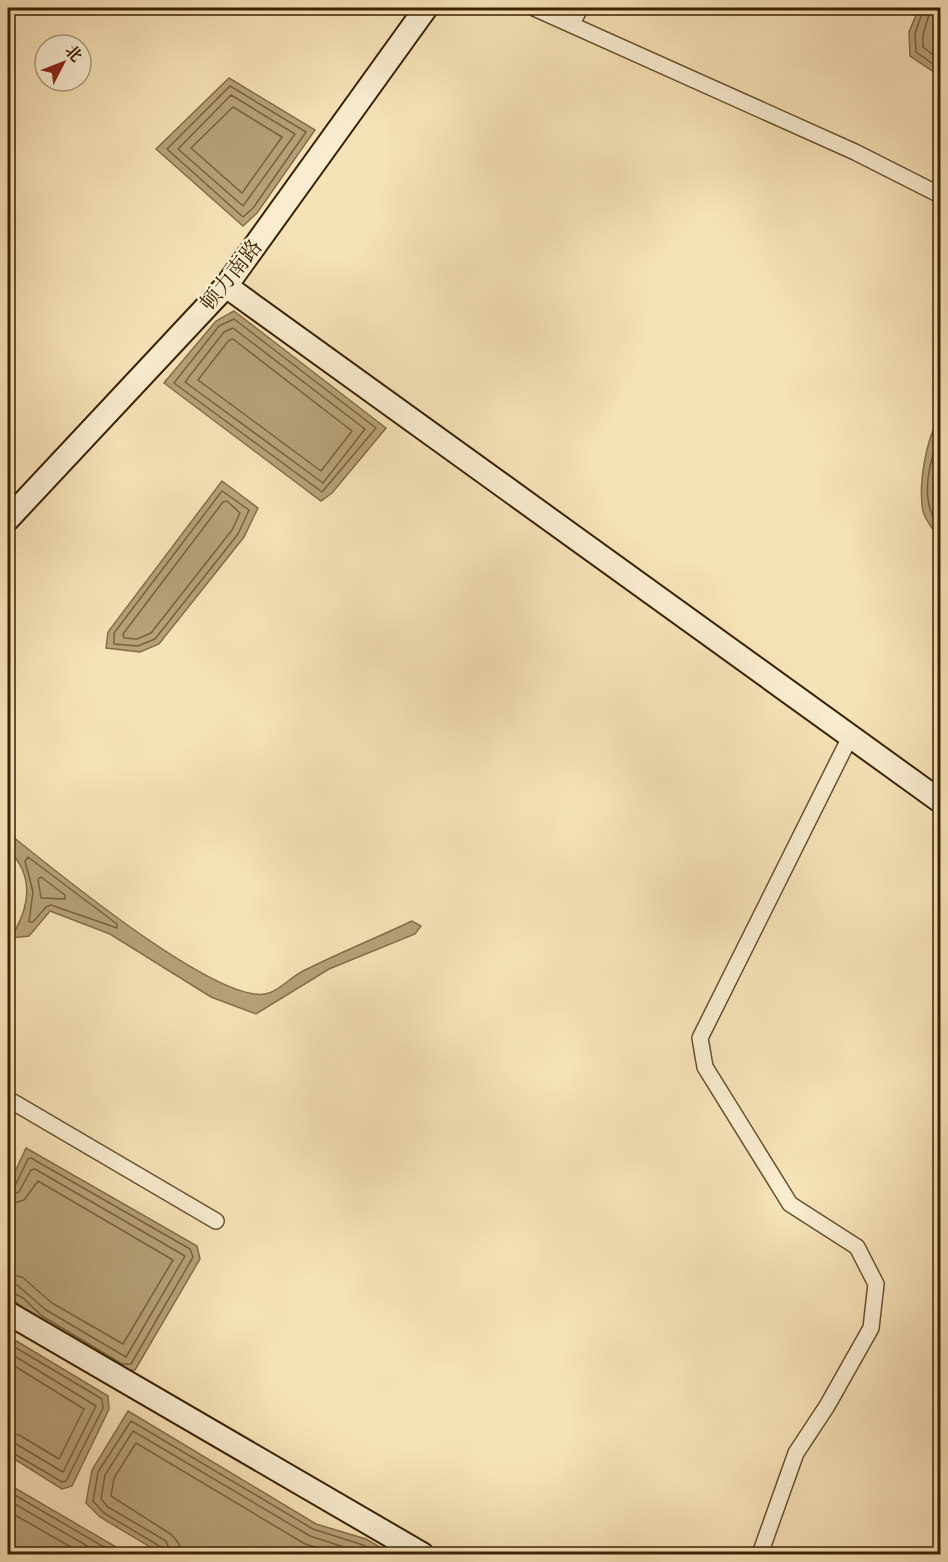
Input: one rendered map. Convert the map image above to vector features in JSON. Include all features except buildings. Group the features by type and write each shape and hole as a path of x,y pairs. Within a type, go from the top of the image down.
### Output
{"street":[{"name":"顿力南路","path":"8,519 226,286 426,8"},
{"path":"534,8 855,152 925,185 940,195"},
{"path":"572,24 580,8"},
{"path":"226,286 940,801"},
{"path":"760,1554 796,1453 827,1406 871,1328 876,1284 857,1247 790,1204 705,1067 700,1038 851,735"},
{"path":"8,1099 216,1221"},
{"path":"8,1313 422,1554"}],"water":[{"path":"919,8 940,8 940,76 910,56 909,32"},
{"path":"229,78 315,130 257,213 243,226 156,149"},
{"path":"234,311 386,428 332,493 321,501 164,383 216,321"},
{"path":"940,417 940,529 932,528 924,515 922,476 927,449"},
{"path":"222,481 258,508 244,537 159,644 140,652 106,648 108,632"},
{"path":"8,833 136,931 214,980 246,992 269,993 303,971 412,921 421,926 415,934 329,969 256,1014 211,997 110,934 50,911 29,936 10,938 20,921 27,892 24,873 9,847"},
{"path":"26,1148 197,1246 200,1259 135,1370 121,1370 38,1321 8,1295 8,1187"},
{"path":"8,1336 108,1396 109,1409 72,1486 62,1489 8,1455"},
{"path":"128,1411 316,1524 366,1539 392,1554 162,1554 100,1517 86,1503 92,1470"},
{"path":"8,1484 128,1554 8,1554"}]}
